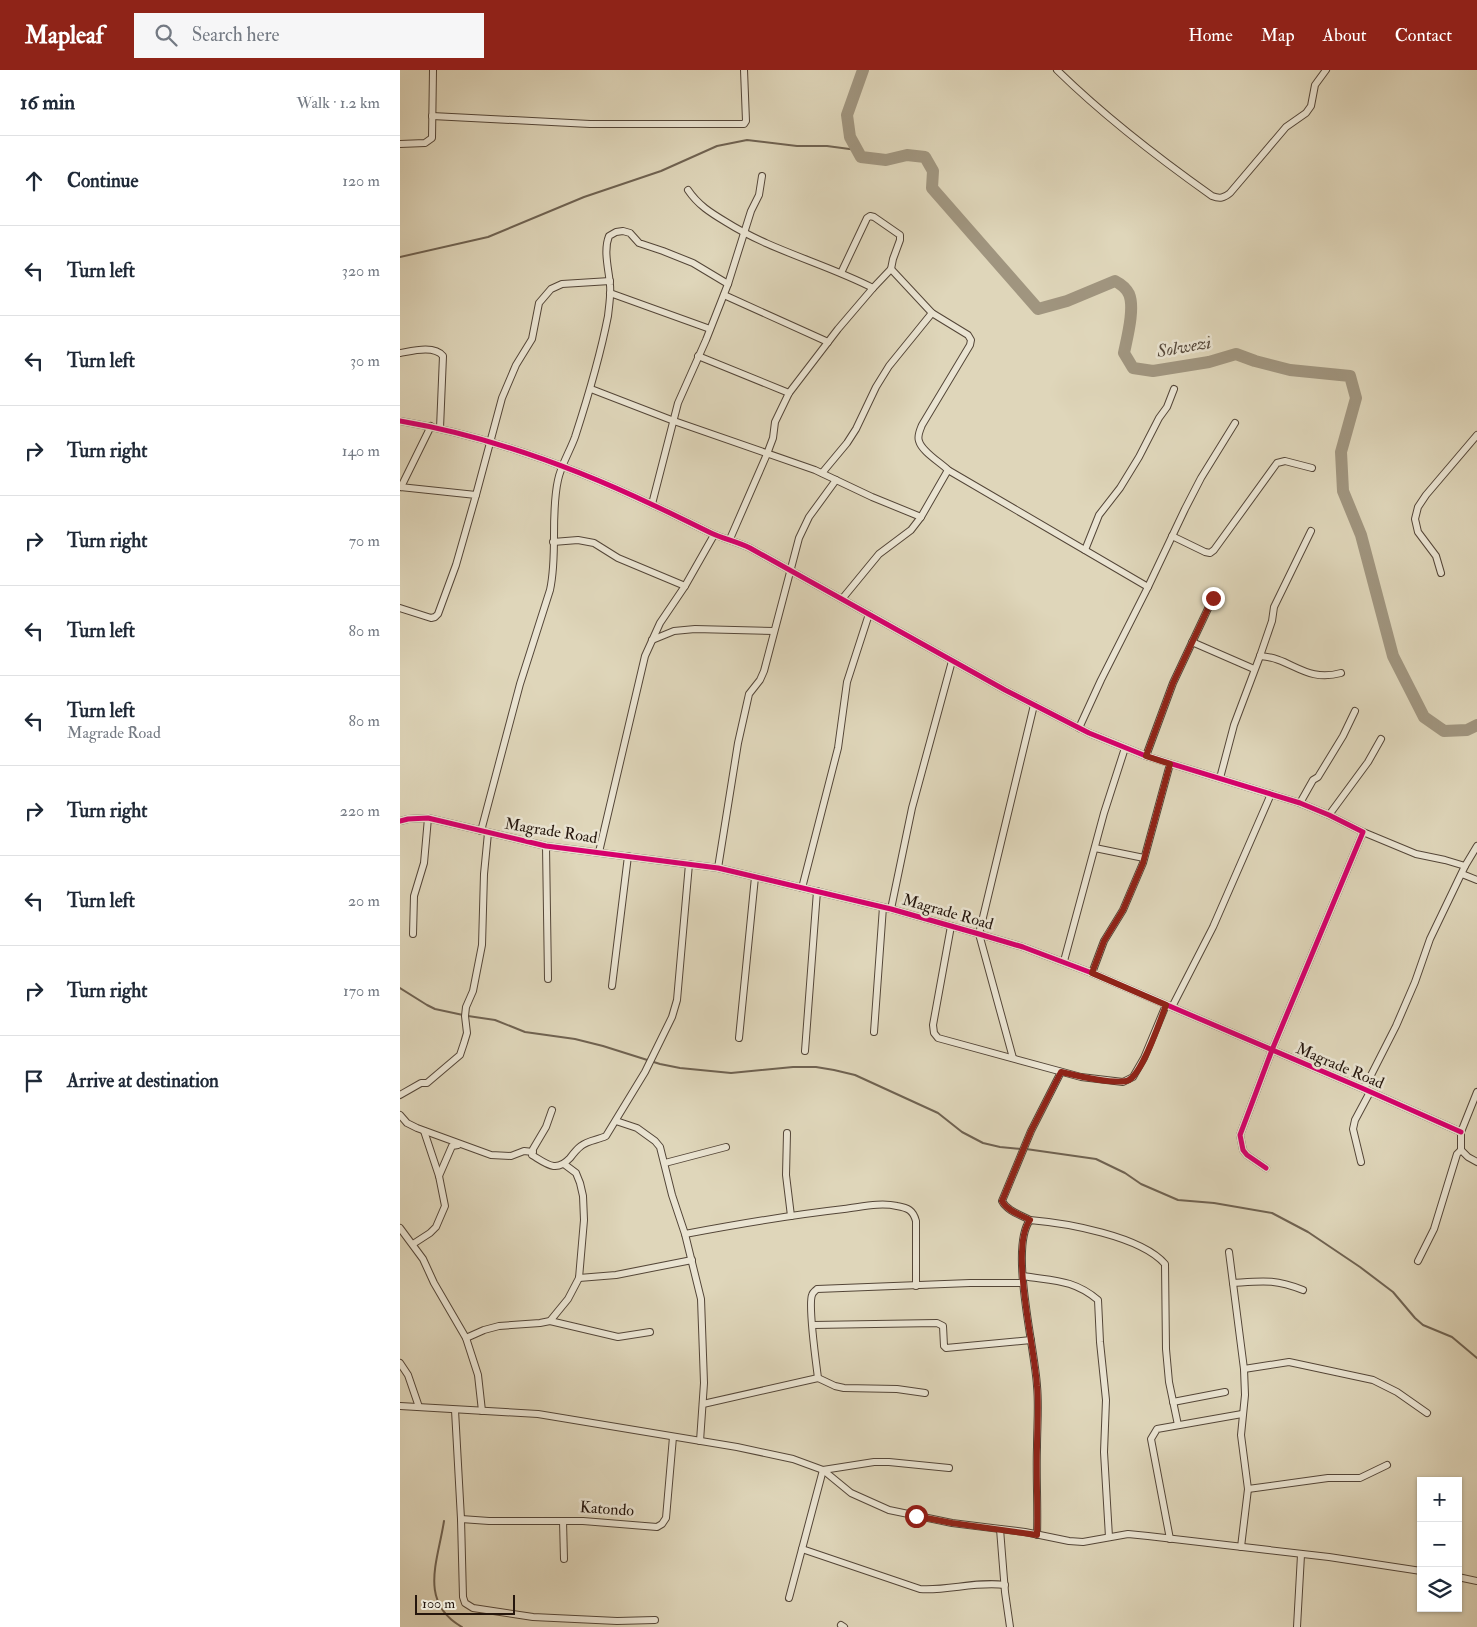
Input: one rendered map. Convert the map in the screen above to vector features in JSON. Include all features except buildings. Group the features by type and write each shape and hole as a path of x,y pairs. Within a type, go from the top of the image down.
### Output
{"street":[{"path":"400,144 430,141 432,136 433,70"},
{"path":"432,116 590,124 744,124 746,121 744,70"},
{"path":"1057,70 1115,123 1161,160 1212,196 1219,198 1230,193 1286,127 1306,113 1311,106 1315,85 1326,70"},
{"path":"652,504 678,404 724,295 759,195 762,176"},
{"path":"688,190 700,205 744,234 873,288"},
{"path":"730,539 767,454 773,438 775,422 789,393 828,342 891,269 900,235 874,217 866,218 841,273"},
{"path":"400,1095 420,1083 427,1083 460,1055 467,1033 466,1007 473,991 482,945 485,832 520,684 550,590 554,564 553,542 558,484 591,389 604,339 610,294 608,240 612,233 630,232 639,243 693,263 728,284"},
{"path":"891,269 932,313 968,335 971,340 970,345 918,434 919,441 924,449 948,470 1148,587"},
{"path":"400,608 431,618 438,614 456,565 508,382 532,339 539,303 551,290 562,284 610,281"},
{"path":"610,294 710,329"},
{"path":"724,295 828,342"},
{"path":"822,473 856,429 876,386 932,313"},
{"path":"400,353 431,350 439,352 443,356 440,428"},
{"path":"698,356 789,393"},
{"path":"591,389 674,421 822,473 872,497 921,517"},
{"path":"1085,550 1099,515 1120,488 1139,457 1159,418 1167,407 1174,389"},
{"path":"400,421 440,428 490,442 563,467 652,504 714,535 730,539 750,548 1034,705 1079,728 1125,748 1170,764 1300,803 1416,854 1465,866"},
{"path":"1079,728 1201,478 1235,423"},
{"path":"431,426 400,487 476,495"},
{"path":"1441,573 1436,556 1418,532 1415,519 1418,507 1477,435"},
{"path":"1172,536 1210,553 1277,463 1285,461 1312,468"},
{"path":"842,599 879,554 911,530 921,517 948,470"},
{"path":"718,868 746,703 749,694 760,680 764,671 789,569 803,528 836,480"},
{"path":"1220,778 1234,725 1272,621 1274,607 1311,531"},
{"path":"600,852 645,656 660,623 685,586 714,535"},
{"path":"553,542 578,540 594,543 618,558 685,586"},
{"path":"1146,756 1173,683 1213,598"},
{"path":"802,888 838,748 847,682 869,614"},
{"path":"652,640 674,631 695,629 774,630"},
{"path":"1192,642 1254,669"},
{"path":"1260,656 1279,659 1298,670 1319,676 1341,673"},
{"path":"891,909 912,808 952,661"},
{"path":"1013,1058 979,934 1034,705"},
{"path":"1300,803 1343,736 1355,711"},
{"path":"1329,815 1368,762 1381,739"},
{"path":"1064,961 1104,813 1125,748"},
{"path":"1092,973 1104,941 1123,910 1134,886 1144,858 1170,764"},
{"path":"952,926 933,1025 935,1036 1081,1077 1118,1082 1129,1080 1137,1072 1169,1006 1213,927 1271,794"},
{"path":"413,934 414,896 424,862 428,818"},
{"name":"Magrade Road","path":"400,822 408,819 428,818 546,846 718,868 883,907 952,926 1064,961 1461,1132"},
{"path":"1266,1168 1243,1150 1240,1134 1272,1050 1363,832"},
{"path":"546,846 548,979"},
{"path":"1361,1162 1353,1129 1355,1120 1396,1026 1430,939 1465,866 1477,846"},
{"path":"1095,848 1144,858"},
{"path":"612,986 628,856"},
{"path":"552,1110 532,1155 557,1167 564,1164 586,1142 606,1136 645,1072 665,1032 677,1000 689,864"},
{"path":"1462,874 1477,880"},
{"path":"739,1038 755,877"},
{"path":"805,1052 817,891"},
{"path":"874,1032 883,907"},
{"path":"1061,1072 1031,1131 1002,1201 1004,1206 1030,1220 1071,1225 1122,1239 1161,1259 1164,1264 1166,1349 1169,1382 1178,1425"},
{"path":"1418,1261 1434,1230 1457,1154 1461,1150 1461,1132 1477,1092"},
{"path":"400,1115 407,1122 424,1131 491,1155 511,1156 524,1151 533,1152"},
{"path":"616,1121 638,1128 660,1147 672,1195 692,1260 701,1299 704,1383 700,1441"},
{"path":"413,1244 436,1227 445,1206 439,1176 424,1131"},
{"path":"788,1132 786,1175 791,1216"},
{"path":"439,1176 452,1146 460,1144"},
{"path":"665,1163 726,1147"},
{"path":"1461,1150 1477,1162"},
{"path":"550,1321 568,1299 579,1278 584,1220 583,1196 576,1173 564,1164"},
{"path":"685,1234 791,1216 884,1204 897,1205 909,1209 914,1214 916,1221 916,1286"},
{"path":"1030,1220 1026,1225 1023,1235 1022,1256 1023,1280 1037,1386 1037,1535"},
{"path":"400,1228 423,1259 434,1283 466,1338 478,1374 482,1411"},
{"path":"1229,1252 1246,1395 1242,1414 1242,1445 1248,1489 1242,1547"},
{"path":"579,1278 616,1275 692,1260"},
{"path":"818,1378 811,1298 817,1289 1023,1280 1073,1284 1086,1291 1098,1300 1106,1400 1104,1452 1109,1537"},
{"path":"1233,1283 1270,1280 1283,1282 1303,1290"},
{"path":"466,1338 499,1326 550,1321 618,1337 650,1332"},
{"path":"813,1325 937,1322 943,1326 944,1346 946,1348 1031,1340"},
{"path":"1244,1369 1289,1362 1373,1380 1397,1392 1427,1413"},
{"path":"400,1363 410,1379 419,1407"},
{"path":"703,1404 818,1378 844,1388 897,1389 925,1393"},
{"path":"1173,1402 1225,1392"},
{"path":"400,1406 538,1414 625,1427 793,1459 823,1470 851,1493 889,1510 952,1523 1083,1542 1128,1534 1170,1538 1329,1557 1417,1570"},
{"path":"455,1410 463,1597 465,1604 473,1608 533,1616 617,1621 655,1620"},
{"path":"1170,1538 1151,1440 1157,1430 1242,1414"},
{"name":"Katondo","path":"461,1519 490,1521 563,1520 657,1527 666,1518 673,1437"},
{"path":"823,1470 889,1462 948,1468"},
{"path":"1248,1489 1328,1478 1360,1478 1387,1466"},
{"path":"788,1598 823,1470"},
{"path":"563,1520 564,1559"},
{"path":"1000,1529 1010,1627"},
{"path":"802,1549 920,1589 932,1590 982,1583 1005,1585"},
{"path":"1297,1627 1302,1555"},
{"path":"1462,1578 1477,1580"}],"waterway":[{"name":"Solwezi","path":"863,70 847,115 850,137 861,157 886,160 907,155 925,157 933,171 932,188 1038,309 1067,301 1115,281 1126,290 1131,300 1130,323 1124,353 1133,368 1153,371 1209,362 1236,354 1290,370 1350,376 1356,398 1341,452 1343,491 1361,535 1393,656 1424,717 1444,731 1467,730 1477,725"},
{"path":"400,257 488,237 584,197 661,171 717,146 747,140 857,150"},
{"path":"400,988 435,1009 463,1015"},
{"path":"468,1016 495,1020 525,1032 575,1039 680,1068 731,1073 793,1067 816,1067 855,1075 938,1113 962,1132 983,1143 1021,1149"},
{"path":"1026,1149 1096,1159 1125,1173 1141,1184 1178,1200 1214,1203 1272,1213 1308,1232 1360,1267 1393,1292 1423,1325 1452,1337 1477,1358"},
{"path":"444,1521 435,1566 435,1593 440,1606 448,1617 462,1627"}],"cycle path":[{"path":"400,421 465,435 530,454 623,491 711,533 750,548 1005,690 1089,733 1146,756 1300,803 1363,832 1272,1050 1240,1135 1243,1150 1266,1168"},
{"path":"400,821 428,818 546,846 718,868 891,909 979,934 1023,947 1092,973 1461,1132"}],"route":[{"path":"916,1516 1037,1535 1037,1386 1022,1256 1023,1235 1026,1225 1030,1220 1004,1206 1002,1201 1031,1131 1061,1072 1118,1082 1129,1080 1137,1072 1144,1058 1166,1005 1092,973 1104,941 1123,910 1143,863 1170,764 1146,756 1173,683 1213,598"}]}
